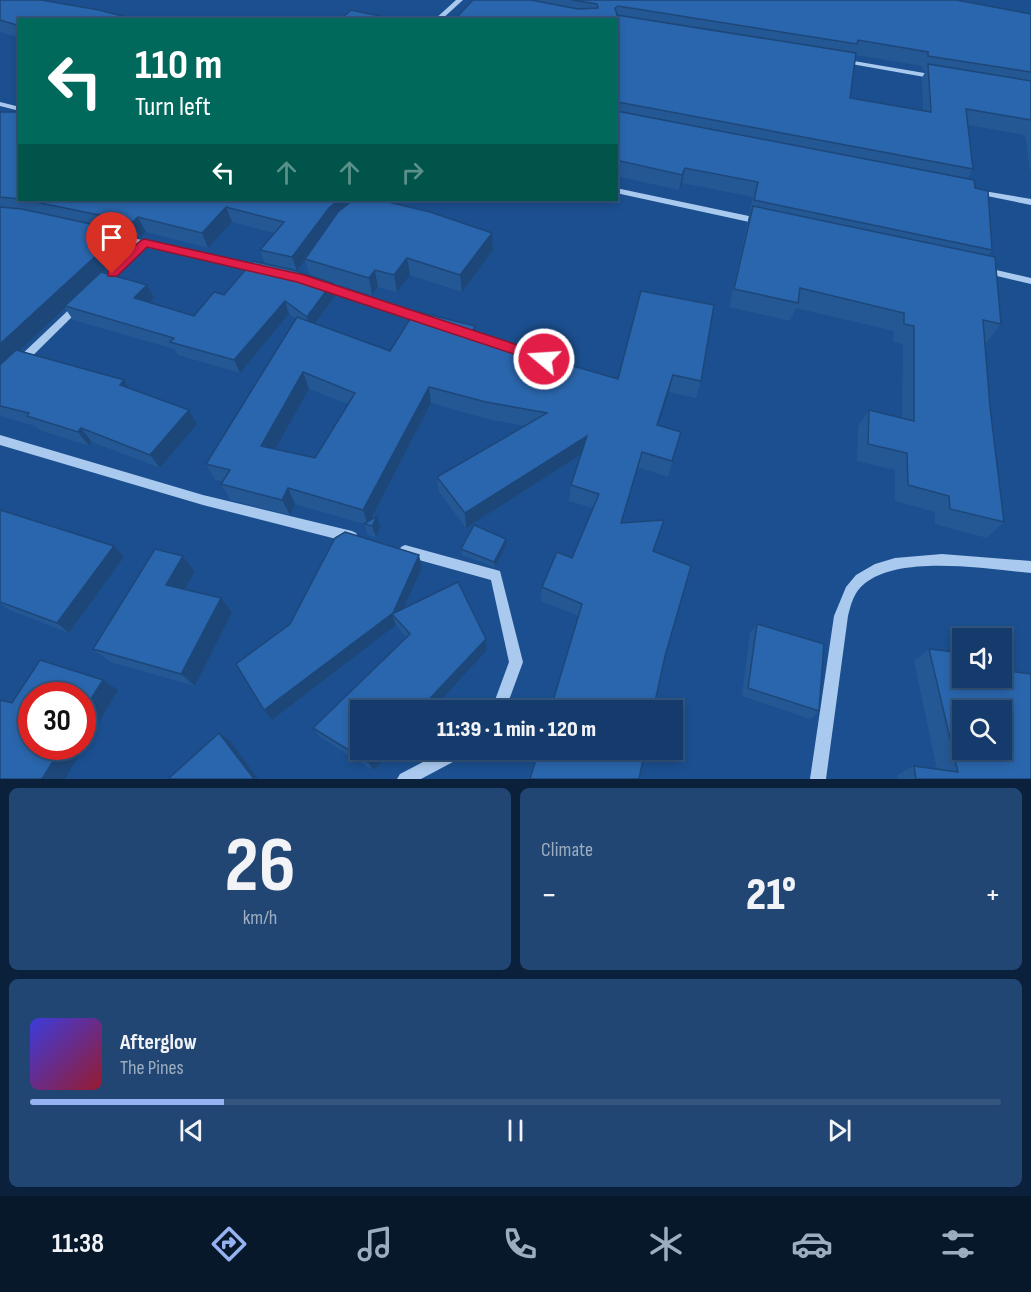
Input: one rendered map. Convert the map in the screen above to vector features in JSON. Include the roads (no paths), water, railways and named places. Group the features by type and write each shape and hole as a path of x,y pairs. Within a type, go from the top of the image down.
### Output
{"street":[{"path":"439,18 460,0"},
{"path":"834,60 949,79"},
{"path":"0,104 18,108"},
{"path":"962,188 1031,202"},
{"path":"618,190 777,225"},
{"path":"100,234 266,271"},
{"path":"93,292 144,243"},
{"path":"972,268 1031,281"},
{"path":"311,282 433,322"},
{"path":"0,381 85,300"},
{"path":"0,440 203,500 361,540"},
{"path":"395,549 496,575 516,662 502,700"},
{"path":"818,779 841,615 846,599 860,579 883,567 905,562 940,560 1031,567"},
{"path":"405,779 442,760"}]}
